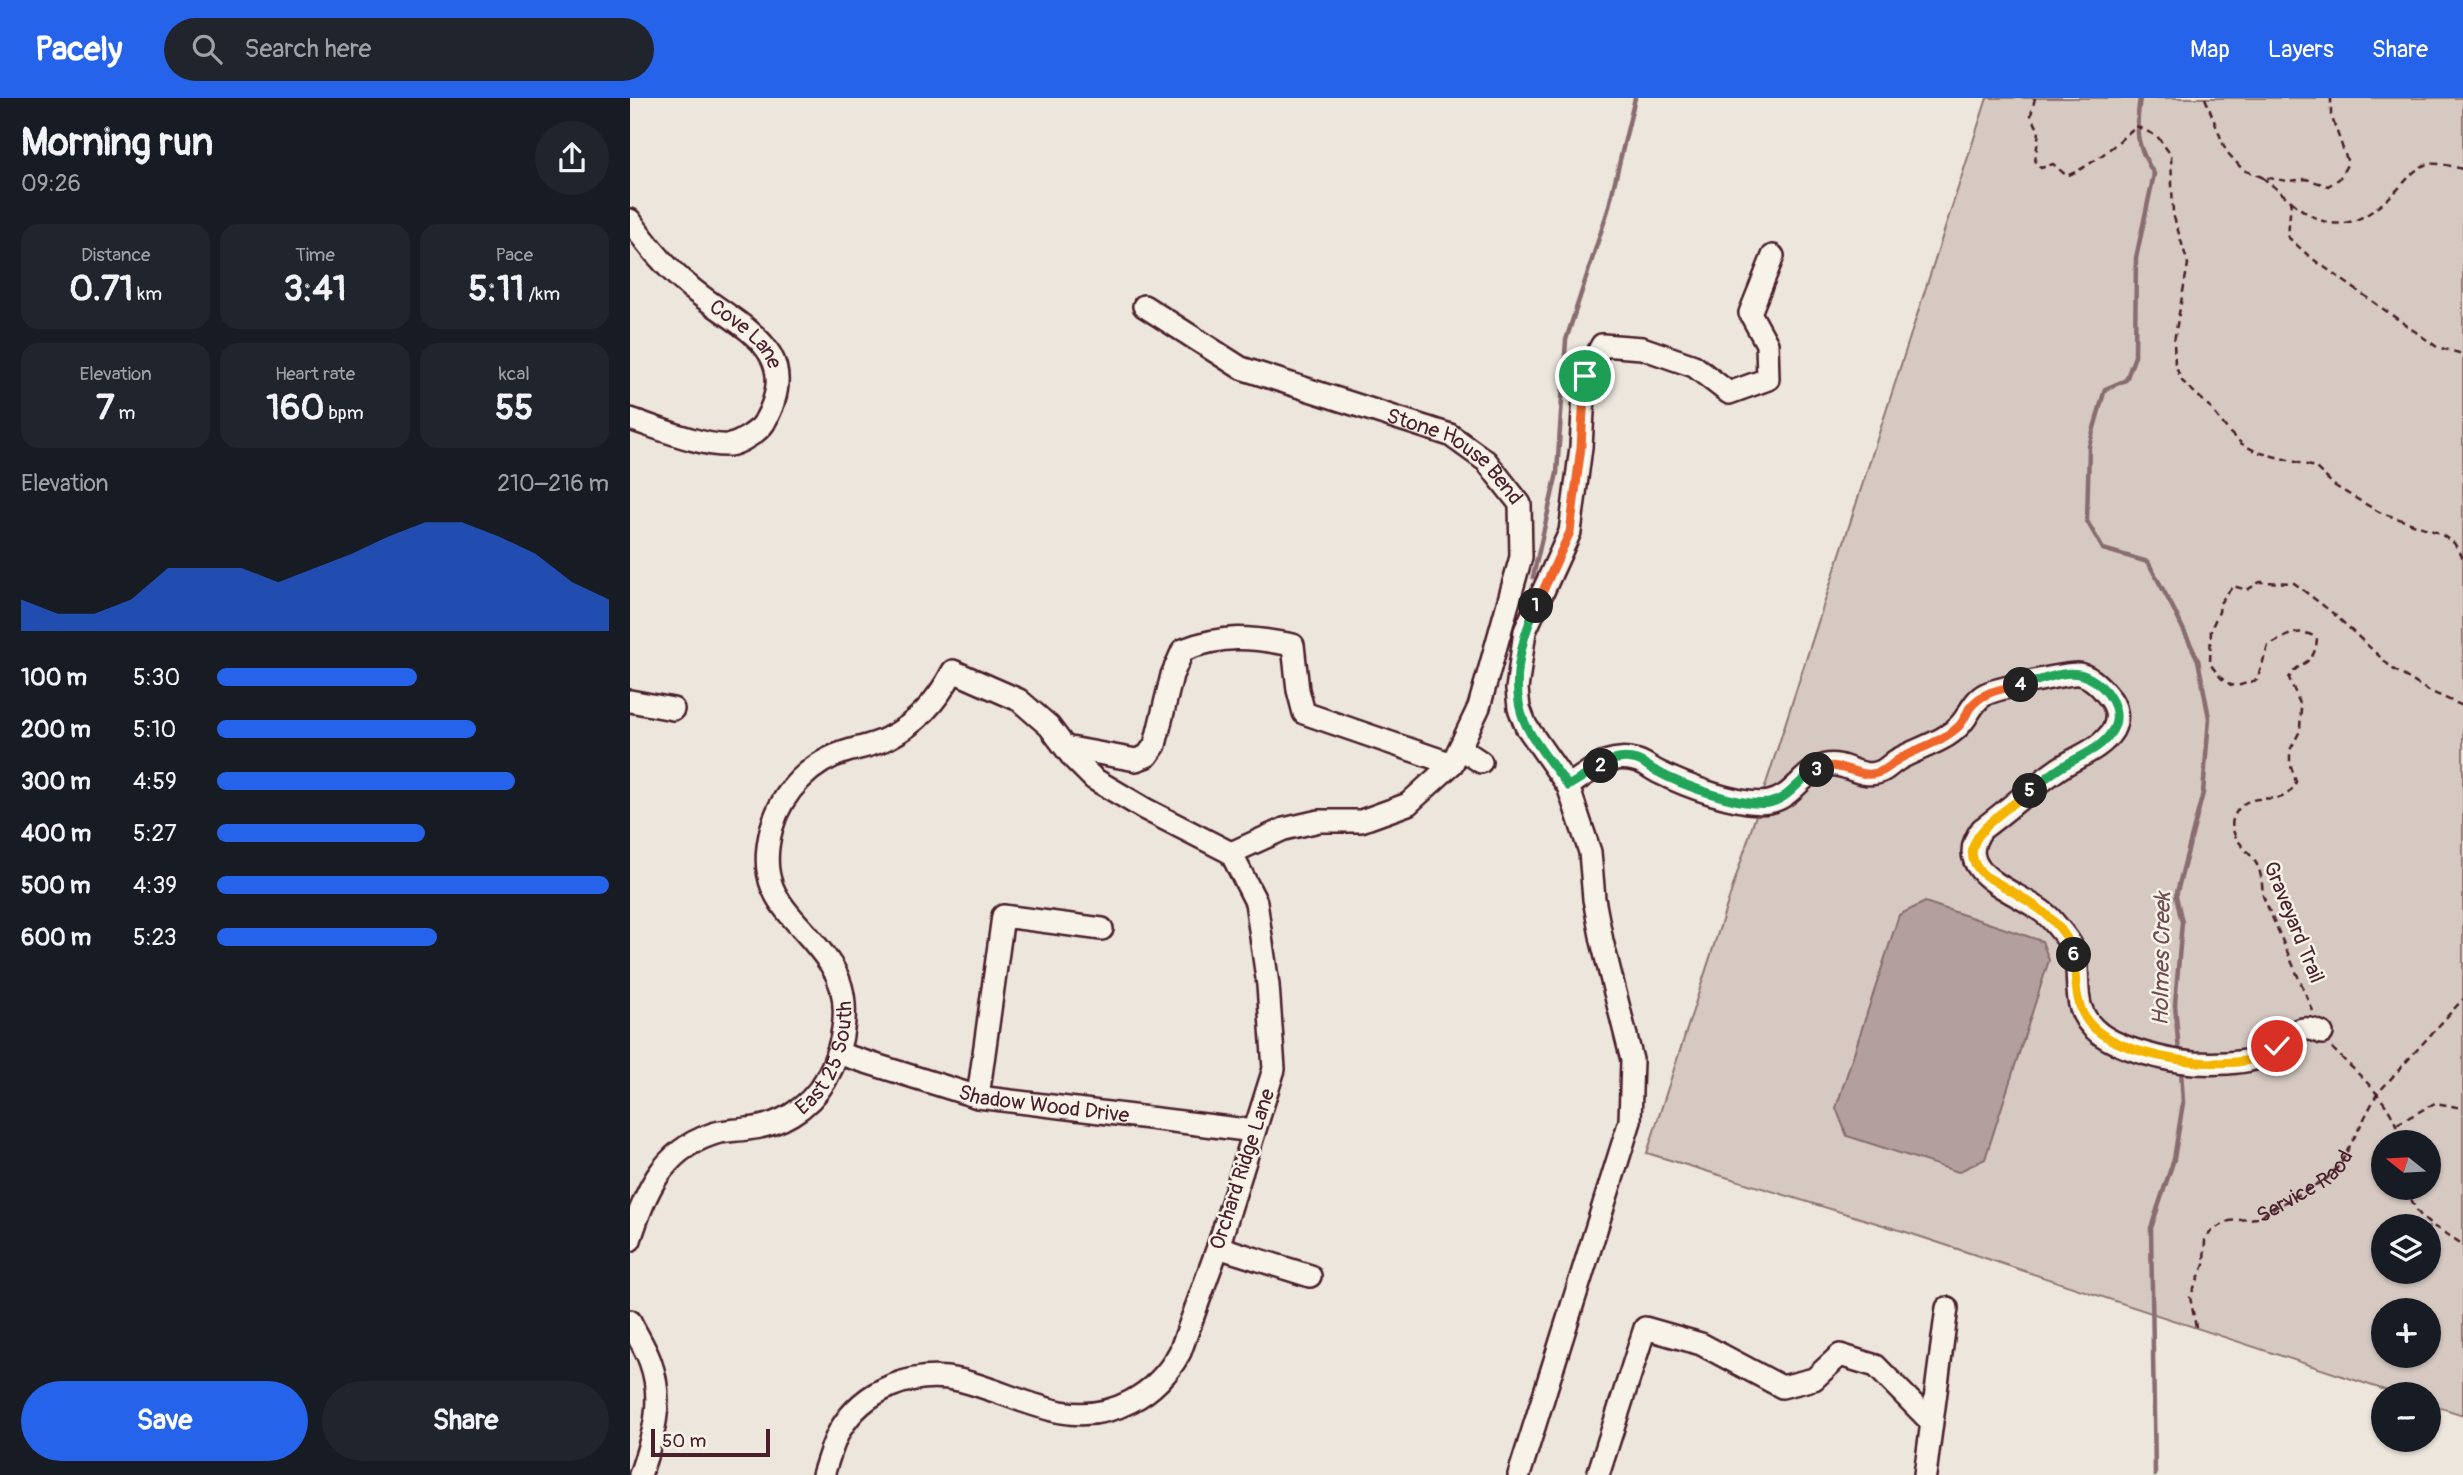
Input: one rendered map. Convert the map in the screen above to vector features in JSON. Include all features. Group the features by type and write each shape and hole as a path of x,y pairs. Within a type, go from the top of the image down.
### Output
{"street":[{"name":"Cove Lane","path":"630,220 647,245 689,287 763,342 775,361 779,384 773,407 760,429 730,445 702,441 630,419"},
{"path":"1519,1475 1630,1121 1632,1060 1602,941 1594,899 1590,852 1568,786 1526,726 1519,708 1517,689 1525,631 1570,532 1581,447 1585,376 1602,345 1642,348 1694,366 1729,393 1768,379 1767,344 1750,313 1773,256"},
{"name":"Stone House Bend","path":"1144,306 1241,368 1450,435 1486,461 1520,504 1521,557 1479,707 1456,756 1408,804 1361,821 1319,821 1284,829 1231,853"},
{"path":"1065,747 1136,760 1147,756 1155,745 1172,675 1183,650 1206,641 1251,637 1293,645 1298,690 1304,713 1481,762"},
{"name":"East 25 South","path":"630,1240 650,1187 658,1174 680,1152 708,1136 771,1124 796,1112 816,1094 837,1053 844,1016 841,986 831,964 781,906 771,881 768,852 778,811 796,784 819,763 886,739 912,723 936,700 953,671 1019,700 1049,726 1065,747"},
{"path":"1568,786 1609,761 1626,758 1638,760 1656,772 1723,797 1767,803 1783,799 1811,772 1826,765 1838,765 1864,775 1883,771 1901,758 1958,727 1969,709 1985,694 2064,674 2079,674 2096,683 2112,699 2116,708 2112,731 2087,753 2054,772 1982,829 1972,850 1972,857 1978,869 2040,910 2064,934 2074,955 2078,1001 2082,1012 2088,1023 2115,1043 2194,1063 2239,1061 2263,1056 2299,1028 2312,1028 2322,1032"},
{"path":"630,701 673,709"},
{"path":"1065,747 1094,779 1145,809 1231,853"},
{"name":"Orchard Ridge Lane","path":"823,1475 839,1432 854,1411 875,1394 901,1382 929,1377 959,1380 1047,1408 1077,1413 1109,1410 1136,1399 1159,1382 1180,1352 1218,1247 1274,1069 1268,985 1256,902 1231,853"},
{"path":"978,1097 1003,916 1102,929"},
{"name":"Shadow Wood Drive","path":"837,1053 978,1097 1254,1131"},
{"path":"1218,1247 1310,1276"},
{"path":"1925,1475 1947,1308"},
{"path":"630,1321 651,1364 657,1397 654,1431 640,1475"},
{"path":"1598,1475 1645,1328 1701,1344 1782,1387 1814,1379 1840,1355 1875,1366 1931,1422"}],"path":[{"path":"2035,98 2031,115 2039,131 2035,162 2041,168 2053,164 2067,176 2079,171 2100,158 2136,127 2157,136 2171,155 2173,214 2188,264 2174,341 2175,365 2182,381 2208,406 2230,433 2257,452 2315,467 2336,486 2379,512 2439,533 2454,543 2463,558"},
{"path":"2205,98 2226,151 2243,170 2262,177 2288,181 2306,179 2328,186 2339,178 2348,163 2331,115 2331,98"},
{"path":"2262,177 2307,215 2333,225 2360,220 2390,197 2420,167 2437,163 2463,169"},
{"path":"2291,201 2288,237 2309,257 2437,347 2463,354"},
{"name":"Graveyard Trail","path":"2397,1124 2376,1094 2332,1048 2322,1032 2263,896 2262,876 2256,863 2234,835 2232,821 2238,807 2250,800 2282,798 2291,793 2296,782 2290,762 2290,750 2300,731 2301,706 2290,678 2316,651 2317,638 2306,632 2290,634 2268,646 2257,680 2237,686 2231,685 2221,678 2210,664 2211,629 2220,603 2233,586 2247,590 2260,582 2294,583 2334,614 2393,669 2427,690 2463,706"},
{"name":"Service Raod","path":"2196,1327 2190,1297 2204,1265 2205,1240 2212,1230 2230,1220 2257,1218 2326,1179 2340,1165 2376,1094 2463,999"},
{"path":"2398,1130 2397,1124 2435,1102 2463,1108"},
{"path":"2412,1200 2418,1214 2429,1226 2463,1245"}],"shaded area":[{"path":"1987,98 2463,98 2463,1415 2441,1408 2441,1382 2371,1382 2371,1385 1909,1233 1647,1153"},
{"path":"1925,902 2042,941 2049,960 1985,1159 1958,1172 1847,1136 1836,1108 1899,915"}],"waterway":[{"path":"1533,577 1557,473 1566,340 1608,210 1635,98"},
{"name":"Holmes Creek","path":"2140,98 2138,138 2154,174 2136,258 2135,356 2126,380 2105,389 2089,446 2087,521 2103,549 2148,562 2198,660 2209,718 2203,793 2176,896 2182,922 2175,1004 2179,1053"},
{"name":"Holmes Creek","path":"2155,1475 2151,1228 2174,1159 2183,1103 2181,1069"}],"route":[{"path":"1585,376 1581,447 1570,532 1525,631 1517,689 1519,708 1526,726 1568,786 1609,761 1626,758 1638,760 1656,772 1723,797 1767,803 1783,799 1811,772 1826,765 1838,765 1864,775 1883,771 1901,758 1958,727 1969,709 1985,694 2064,674 2079,674 2090,678 2112,699 2116,708 2112,731 2105,740 2061,767 1982,829 1972,850 1972,857 1978,869 2040,910 2064,934 2074,955 2078,1001 2082,1012 2088,1023 2115,1043 2194,1063 2239,1061 2263,1056 2277,1046"}]}
